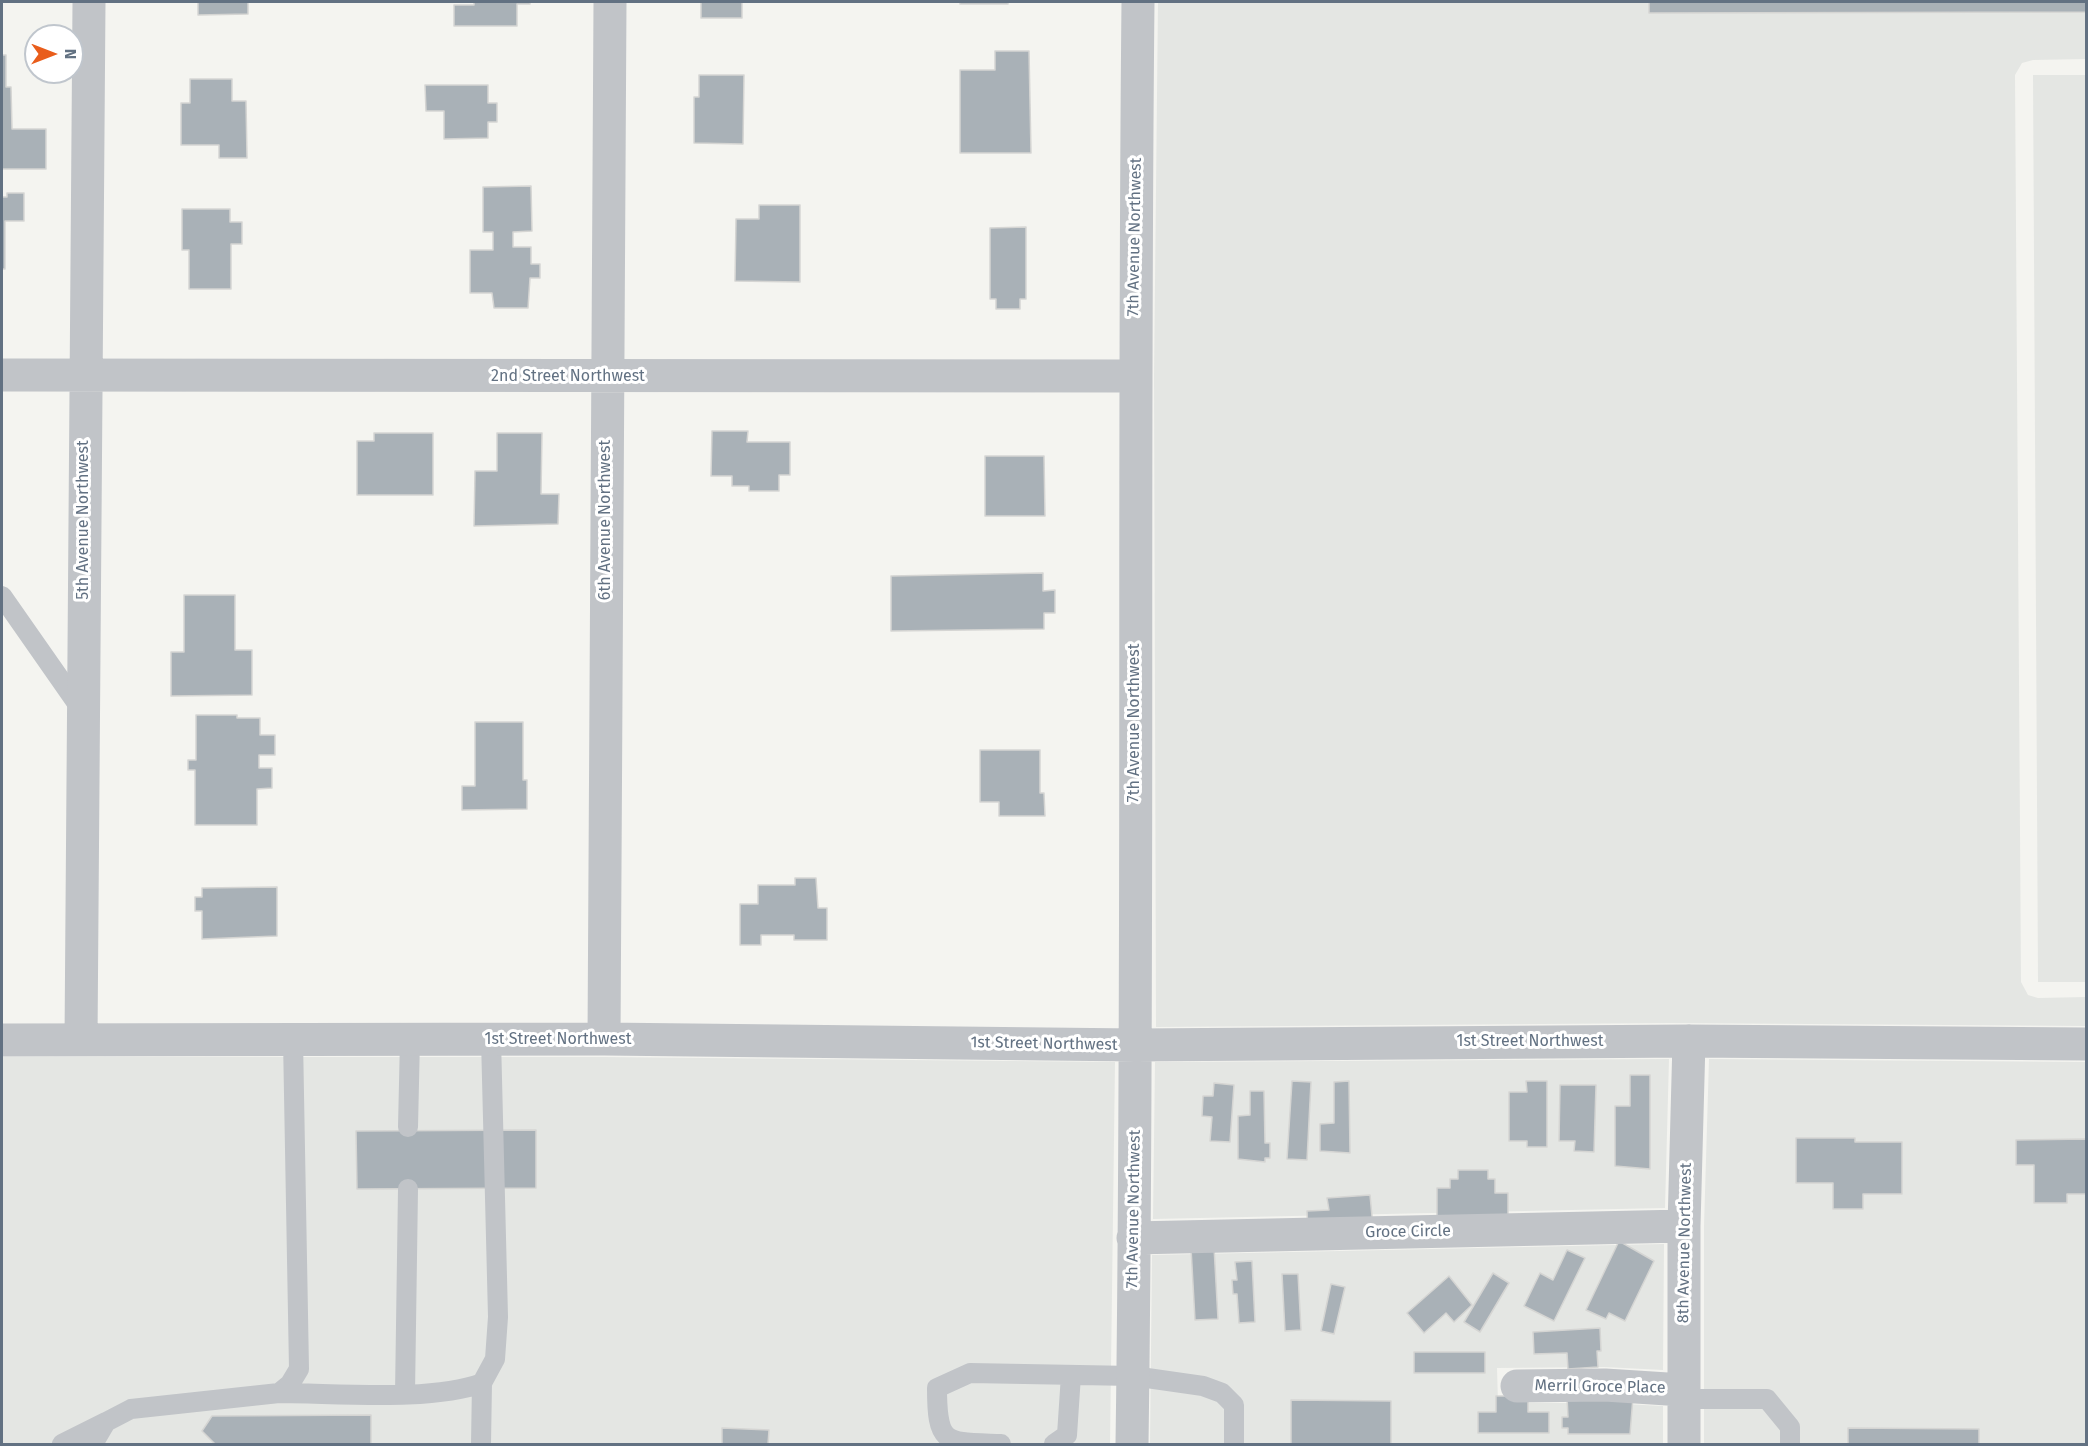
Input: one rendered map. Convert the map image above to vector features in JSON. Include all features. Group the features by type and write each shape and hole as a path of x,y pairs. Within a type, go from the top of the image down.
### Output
{"street":[{"name":"5th Avenue Northwest","path":"81,1039 89,2"},
{"name":"6th Avenue Northwest","path":"604,1040 610,2"},
{"name":"7th Avenue Northwest","path":"1132,1444 1136,1045 1134,376 1138,2"},
{"name":"2nd Street Northwest","path":"2,375 1134,376"},
{"name":"1st Street Northwest","path":"2,1040 604,1040 1136,1045 1689,1041 2086,1044"},
{"name":"8th Avenue Northwest","path":"1684,1444 1684,1226 1689,1041"},
{"name":"Groce Circle","path":"1133,1238 1684,1226"},
{"name":"Merril Groce Place","path":"1517,1386 1605,1385 1683,1394"}],"lane":[{"path":"2,596 83,711"},
{"path":"279,1393 290,1384 299,1369 301,1351 294,1040"},
{"path":"408,1127 410,1040"},
{"path":"481,1444 482,1383 495,1359 498,1317 491,1040"},
{"path":"405,1394 408,1189"},
{"path":"1001,1444 954,1443 943,1436 937,1423 937,1388 970,1373 1133,1376 1203,1386 1222,1393 1234,1405 1234,1444"},
{"path":"1054,1444 1067,1435 1071,1375"},
{"path":"62,1444 131,1409 279,1393 405,1394 462,1391 482,1383"},
{"path":"1683,1394 1767,1399 1790,1427 1790,1444"},
{"path":"93,1444 106,1422"}],"shaded area":[{"path":"1158,2 2086,2 2086,59 2033,60 2022,63 2015,75 2021,982 2028,995 2038,998 2086,997 2086,1026 1670,1023 1156,1027 1154,376"},
{"path":"2033,75 2086,75 2086,982 2038,982"},
{"path":"2,1057 604,1057 1115,1062 1110,1444 2,1444"},
{"path":"1669,1059 1665,1208 1153,1219 1155,1062"},
{"path":"1709,1059 2086,1062 2086,1444 1704,1444 1704,1226"},
{"path":"1664,1244 1663,1370 1604,1367 1497,1368 1498,1403 1604,1403 1663,1406 1663,1444 1150,1444 1152,1255"}],"building":[{"path":"198,2 248,2 248,14 198,15"},
{"path":"474,2 530,2 530,4 517,4 517,26 454,26 454,5 474,5"},
{"path":"701,2 742,2 742,18 701,18"},
{"path":"960,2 1008,2 1008,4 960,4"},
{"path":"1649,2 2086,2 2086,12 1649,13"},
{"path":"995,51 1029,51 1031,153 960,153 960,70 995,70"},
{"path":"2,55 6,55 6,87 11,87 12,129 46,129 46,169 2,169"},
{"path":"699,75 744,75 743,144 694,143 694,97 699,97"},
{"path":"190,79 232,79 232,101 246,101 247,158 219,158 219,145 181,145 181,103 190,103"},
{"path":"425,85 488,85 488,103 497,103 497,122 488,122 488,138 444,139 444,111 426,111"},
{"path":"531,186 532,231 513,232 513,247 531,247 531,264 540,264 540,278 530,278 528,308 494,308 492,293 470,293 470,250 493,250 493,232 483,232 483,187"},
{"path":"7,193 24,193 24,221 5,221 5,269 2,269 2,197 7,197"},
{"path":"759,205 800,205 800,282 735,281 736,219 759,219"},
{"path":"182,209 230,209 230,222 242,222 242,244 231,244 231,289 189,289 189,250 182,250"},
{"path":"1026,227 1026,299 1020,299 1020,309 996,309 996,299 990,299 990,228"},
{"path":"712,431 748,431 747,442 790,442 790,475 779,475 779,491 749,491 749,486 732,486 732,476 711,476"},
{"path":"374,433 433,433 433,495 357,495 357,441 374,441"},
{"path":"497,433 542,433 541,494 559,494 558,524 474,526 475,471 497,471"},
{"path":"985,456 1044,456 1045,516 985,516"},
{"path":"1043,573 1043,591 1055,590 1055,613 1044,613 1044,629 891,631 891,576"},
{"path":"184,595 235,595 235,650 252,650 252,695 171,696 171,652 184,652"},
{"path":"196,715 237,715 237,718 260,718 260,735 275,735 275,755 259,755 259,768 272,768 272,788 257,789 257,825 195,825 195,770 188,770 188,760 196,760"},
{"path":"475,722 523,722 523,780 527,780 527,809 462,810 462,786 475,786"},
{"path":"980,750 1040,750 1040,793 1044,793 1045,816 999,816 999,802 980,802"},
{"path":"795,878 816,878 818,908 827,908 827,940 794,940 794,935 761,935 761,945 740,945 740,904 758,904 758,885 795,885"},
{"path":"277,887 277,936 202,939 202,911 195,911 195,897 202,897 202,888"},
{"path":"1630,1075 1650,1075 1650,1169 1615,1166 1615,1106 1630,1106"},
{"path":"1292,1081 1311,1082 1307,1160 1287,1159"},
{"path":"1349,1081 1350,1153 1320,1151 1320,1124 1334,1123 1334,1082"},
{"path":"1526,1081 1547,1081 1547,1147 1527,1147 1527,1141 1509,1141 1509,1092 1527,1092"},
{"path":"1214,1083 1234,1085 1230,1142 1210,1141 1212,1117 1202,1116 1203,1096 1213,1096"},
{"path":"1560,1085 1596,1085 1594,1152 1574,1151 1575,1141 1559,1141"},
{"path":"1250,1091 1264,1091 1265,1143 1270,1143 1270,1158 1265,1158 1265,1162 1238,1159 1238,1116 1250,1115"},
{"path":"536,1130 536,1188 357,1189 356,1131"},
{"path":"1796,1138 1855,1138 1855,1142 1902,1142 1902,1194 1863,1194 1863,1209 1833,1209 1833,1183 1796,1183"},
{"path":"2086,1139 2086,1194 2067,1194 2067,1203 2034,1203 2034,1165 2016,1165 2016,1140"},
{"path":"1458,1170 1488,1170 1488,1179 1495,1179 1495,1193 1508,1193 1508,1216 1437,1218 1437,1188 1450,1188 1450,1179 1458,1179"},
{"path":"1370,1195 1373,1227 1308,1232 1307,1211 1329,1210 1327,1198"},
{"path":"1619,1241 1654,1261 1625,1321 1609,1313 1606,1319 1586,1310"},
{"path":"1214,1247 1218,1319 1195,1320 1191,1248"},
{"path":"1567,1250 1585,1258 1554,1321 1524,1306 1540,1273 1553,1280"},
{"path":"1252,1261 1255,1322 1239,1323 1237,1294 1233,1294 1232,1280 1237,1280 1235,1262"},
{"path":"1493,1273 1509,1283 1480,1332 1464,1322"},
{"path":"1282,1274 1298,1274 1301,1330 1285,1331"},
{"path":"1449,1276 1472,1305 1454,1322 1446,1313 1424,1333 1407,1313"},
{"path":"1331,1284 1345,1287 1334,1334 1321,1331"},
{"path":"1600,1328 1601,1351 1597,1351 1598,1367 1568,1369 1567,1353 1534,1354 1533,1332"},
{"path":"1414,1352 1485,1352 1485,1373 1414,1373"},
{"path":"1496,1396 1528,1396 1528,1412 1549,1412 1549,1433 1478,1433 1478,1412 1496,1412"},
{"path":"1567,1397 1633,1397 1630,1434 1568,1434 1568,1428 1562,1428 1562,1417 1568,1417"},
{"path":"1291,1400 1391,1401 1391,1444 1291,1444"},
{"path":"371,1415 371,1444 215,1444 202,1431 212,1416"},
{"path":"722,1428 769,1430 768,1444 722,1444"},
{"path":"1848,1428 1979,1429 1979,1444 1848,1444"}]}
